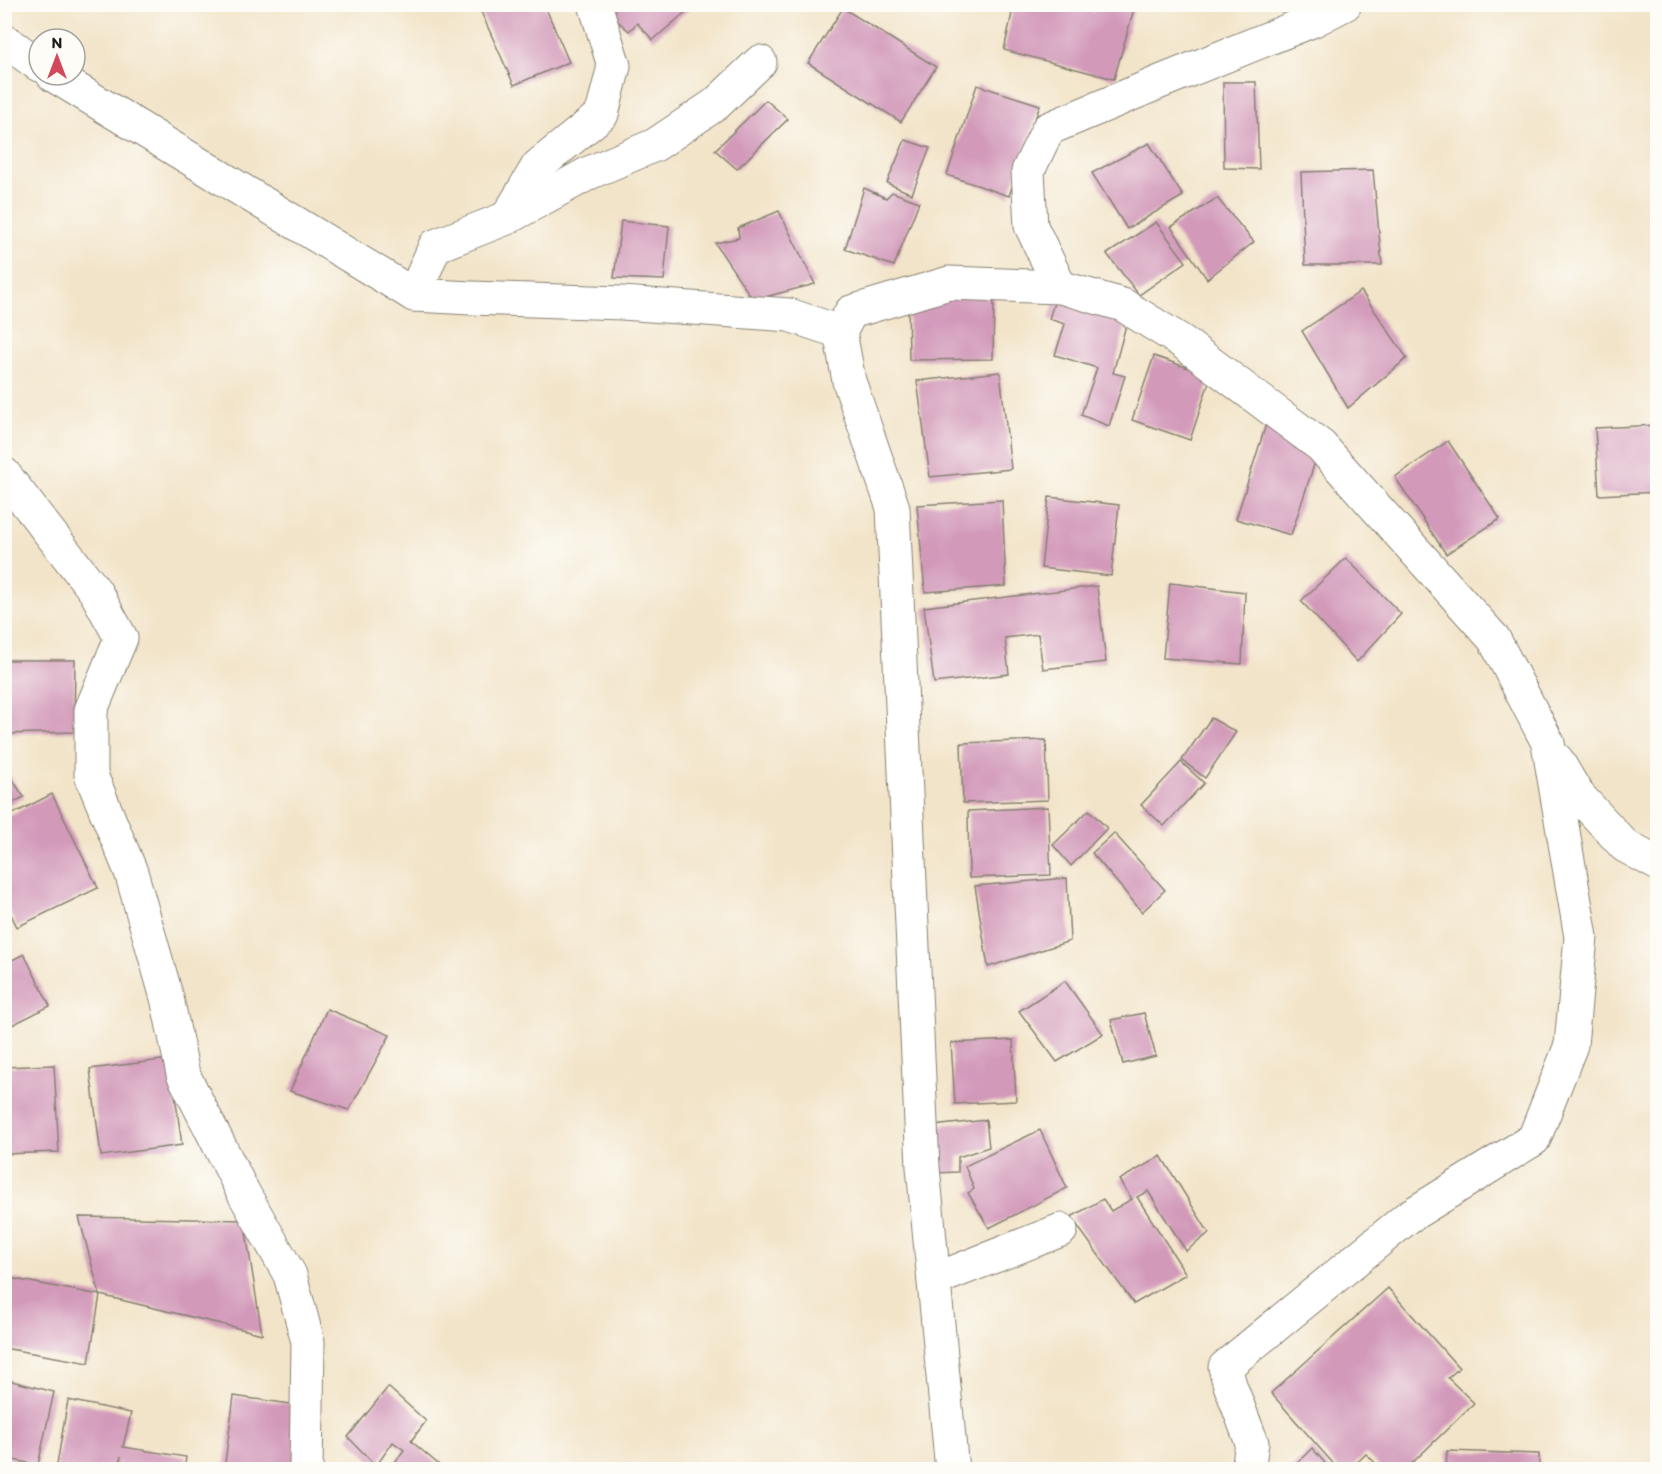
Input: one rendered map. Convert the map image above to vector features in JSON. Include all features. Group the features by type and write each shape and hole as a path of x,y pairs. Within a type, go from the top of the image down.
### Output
{"street":[{"path":"507,218 538,166 602,114 614,66 595,4"},
{"path":"1060,287 1031,226 1028,171 1048,129 1314,20 1345,4"},
{"path":"4,40 27,56"},
{"path":"414,295 435,246 507,218 589,173 655,146 716,104 760,62"},
{"path":"73,87 414,295 622,303 789,315 840,332"},
{"path":"952,1470 923,1167 893,508 849,381 840,332 850,312 949,283 1060,287 1123,305 1181,341 1321,446 1494,639 1577,794 1625,846 1658,864"},
{"path":"4,474 95,591 121,638 91,710 91,775 131,872 167,998 183,1074 243,1192 290,1275 308,1342 306,1470"},
{"path":"1248,1470 1252,1443 1225,1367 1408,1217 1534,1139 1571,1045 1581,937 1548,743"},
{"path":"934,1280 1061,1230"}],"building":[{"path":"501,4 544,4 569,62 514,85 481,12"},
{"path":"602,4 695,4 653,40 637,23 629,31 600,6"},
{"path":"1014,4 1065,4 1094,12 1096,4 1122,4 1134,9 1114,79 1004,50"},
{"path":"843,8 936,67 901,122 808,63"},
{"path":"1223,82 1256,82 1259,169 1224,168"},
{"path":"977,85 1040,105 1009,196 947,175"},
{"path":"766,100 788,119 737,169 715,150"},
{"path":"905,140 930,148 912,194 887,183"},
{"path":"1149,143 1183,196 1127,229 1092,173"},
{"path":"1373,170 1382,265 1305,265 1301,172"},
{"path":"864,188 886,198 892,192 919,202 894,266 845,249"},
{"path":"1217,198 1254,242 1207,279 1171,227"},
{"path":"779,211 815,284 753,300 715,243 739,238 738,228"},
{"path":"621,221 669,226 664,280 614,278"},
{"path":"1156,222 1186,262 1139,295 1107,254"},
{"path":"1361,291 1407,358 1348,408 1302,331"},
{"path":"1057,293 1129,314 1113,373 1125,376 1109,426 1081,415 1097,368 1055,355 1065,324 1049,319"},
{"path":"994,295 993,359 909,360 908,301"},
{"path":"1154,356 1211,376 1190,440 1132,420"},
{"path":"1000,372 1011,469 930,477 917,381"},
{"path":"1267,421 1298,435 1295,448 1317,456 1291,535 1236,519"},
{"path":"1658,425 1658,492 1599,495 1595,428"},
{"path":"1448,441 1500,519 1446,554 1395,477"},
{"path":"1049,497 1119,505 1111,576 1041,568"},
{"path":"1002,500 1006,586 925,592 917,505"},
{"path":"1346,558 1401,614 1357,662 1301,601"},
{"path":"1170,583 1245,592 1242,664 1163,658"},
{"path":"1097,586 1106,662 1043,669 1038,634 1005,638 1009,674 934,683 924,607"},
{"path":"4,660 75,660 74,732 4,734"},
{"path":"1211,718 1236,732 1205,778 1182,760"},
{"path":"1046,740 1048,800 963,803 961,743"},
{"path":"1181,762 1204,783 1164,826 1141,805"},
{"path":"4,767 24,797 4,807"},
{"path":"52,794 98,888 17,927 5,902 5,818"},
{"path":"1048,807 1051,875 969,878 968,811"},
{"path":"1089,810 1107,828 1071,866 1053,845"},
{"path":"1114,833 1165,890 1142,912 1092,853"},
{"path":"1067,878 1070,941 988,967 975,886"},
{"path":"24,954 50,1006 4,1029 4,964"},
{"path":"1065,981 1103,1034 1057,1062 1019,1011"},
{"path":"327,1009 390,1035 349,1110 290,1091"},
{"path":"1144,1013 1156,1056 1123,1064 1111,1020"},
{"path":"1013,1040 1016,1101 955,1104 951,1043"},
{"path":"170,1059 182,1145 101,1156 90,1069"},
{"path":"54,1065 59,1152 4,1154 4,1067"},
{"path":"986,1120 989,1147 958,1157 958,1172 935,1173 933,1126"},
{"path":"1040,1130 1067,1188 989,1228 968,1193 974,1189 965,1166"},
{"path":"1161,1156 1209,1233 1186,1251 1148,1191 1137,1197 1186,1274 1134,1304 1071,1217 1103,1199 1111,1211 1132,1199 1119,1180"},
{"path":"79,1217 244,1220 262,1334 100,1295"},
{"path":"4,1277 100,1295 89,1363 4,1348"},
{"path":"1388,1288 1459,1368 1448,1378 1474,1403 1405,1470 1383,1470 1366,1454 1349,1470 1339,1470 1271,1393"},
{"path":"4,1379 54,1392 38,1465 4,1458"},
{"path":"388,1387 426,1421 411,1441 445,1470 389,1470 404,1450 393,1442 376,1466 348,1437"},
{"path":"234,1396 304,1406 297,1470 224,1470"},
{"path":"68,1400 131,1413 123,1447 186,1457 184,1470 119,1470 121,1456 118,1470 56,1470"},
{"path":"1312,1448 1331,1470 1290,1470"},
{"path":"1447,1451 1539,1454 1539,1470 1446,1470"}]}
